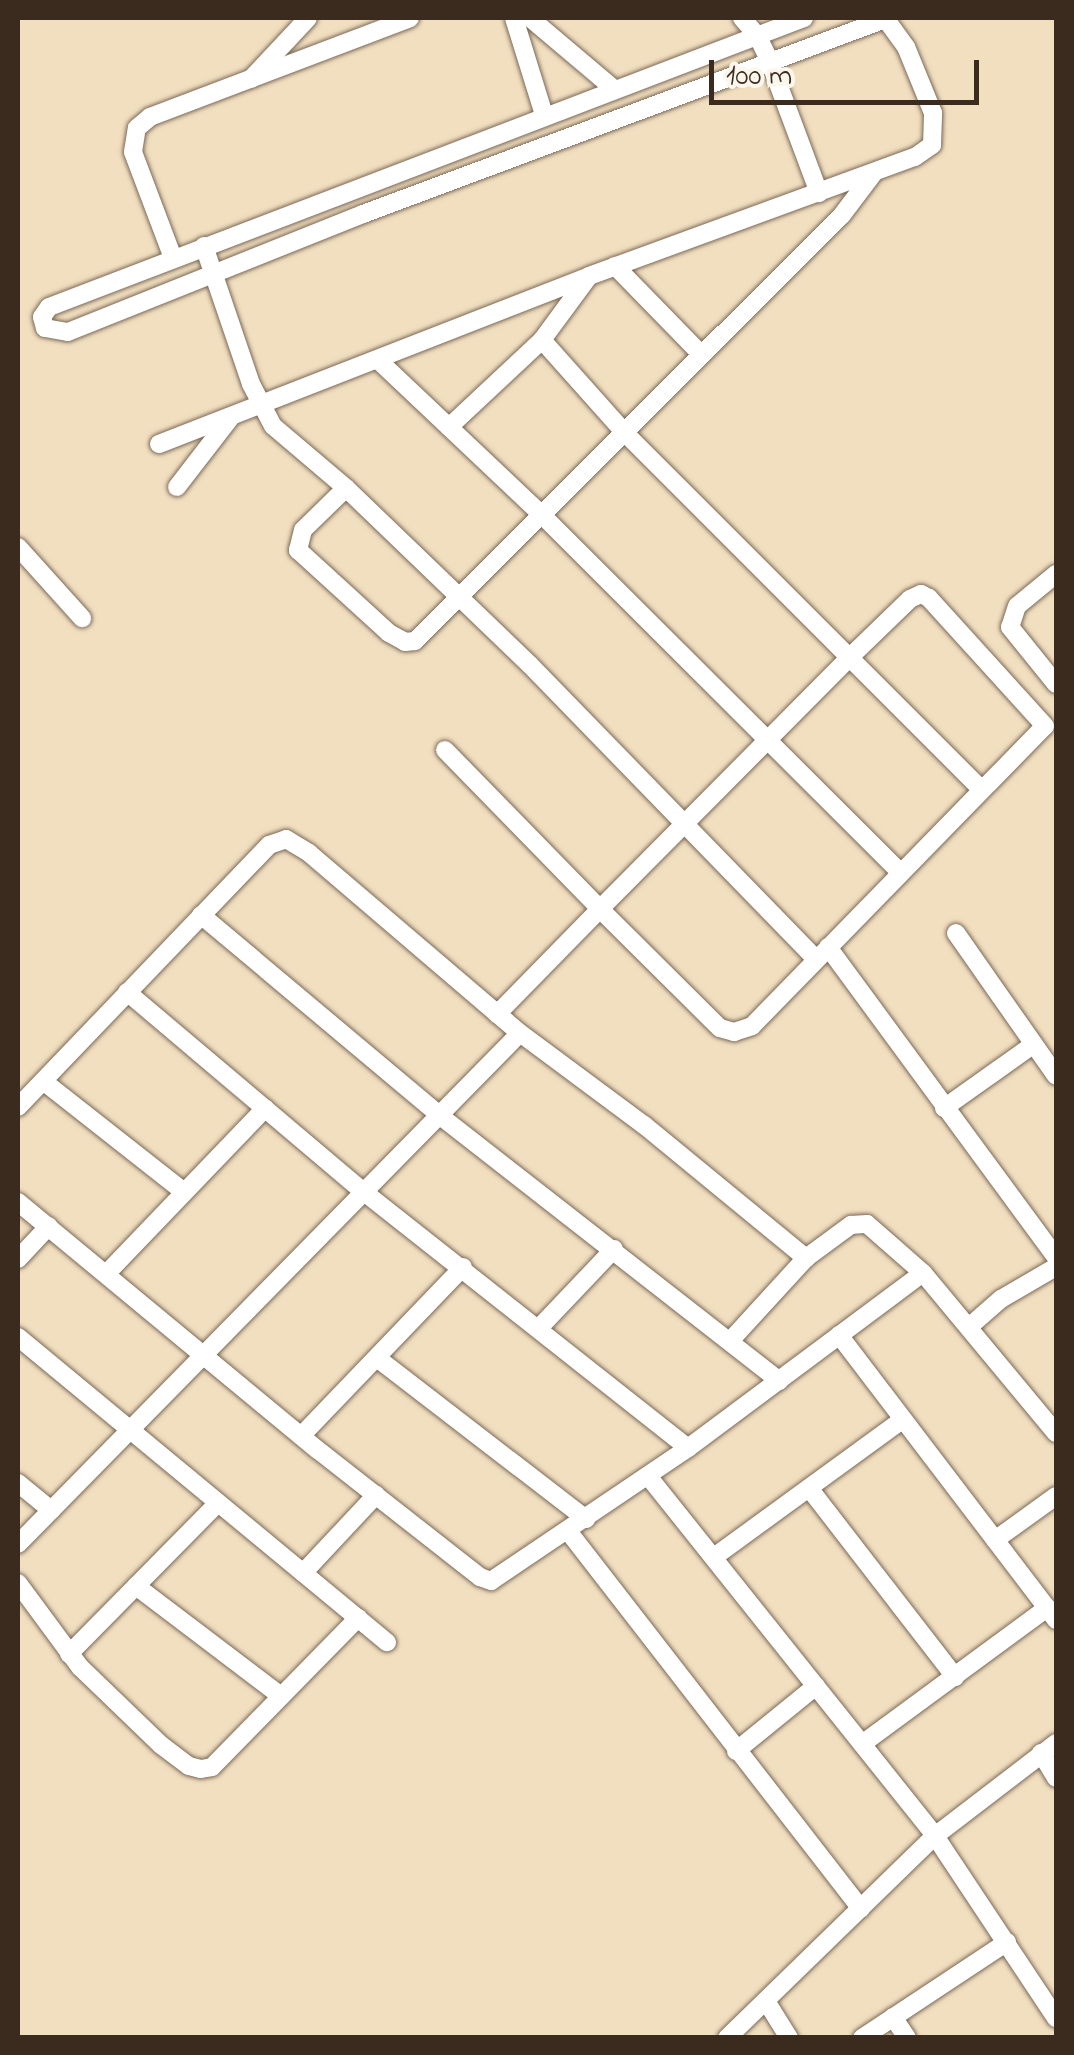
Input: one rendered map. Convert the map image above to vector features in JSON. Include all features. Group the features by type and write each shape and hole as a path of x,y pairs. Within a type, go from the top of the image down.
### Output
{"street":[{"path":"251,78 308,18"},
{"path":"358,18 374,31"},
{"path":"174,258 133,152 133,138 150,117 410,18"},
{"path":"514,18 544,115"},
{"path":"530,18 614,89"},
{"path":"742,18 757,35 770,62 819,193"},
{"path":"160,444 615,266 874,174 915,157 932,145 933,113 906,47 886,18 68,332 45,328 42,316 50,307 804,18"},
{"path":"346,488 303,530 297,540 302,556 405,642 423,636 842,215 874,174"},
{"path":"204,246 260,406 274,426 346,488 685,824 822,953 1056,1256"},
{"path":"615,266 701,354"},
{"path":"450,427 542,340 589,276"},
{"path":"542,340 623,431 980,788"},
{"path":"378,360 770,738 900,872"},
{"path":"177,486 210,450 231,417"},
{"path":"18,547 82,618"},
{"path":"1056,574 1016,606 1010,627 1056,684"},
{"path":"445,750 600,909 720,1028 734,1032 752,1026 980,788 1051,720 941,609 921,594 910,599 850,657 600,909 497,1014"},
{"path":"18,1106 270,845 286,839 309,853 520,1033 644,1125 806,1258"},
{"path":"201,914 439,1115 780,1381"},
{"path":"956,933 1056,1076"},
{"path":"127,992 364,1192 463,1266 688,1448"},
{"path":"18,1544 520,1033"},
{"path":"944,1108 1034,1044"},
{"path":"43,1081 184,1192"},
{"path":"108,1272 265,1108"},
{"path":"18,1202 108,1272 301,1436 480,1578 491,1580 688,1448 923,1273"},
{"path":"730,1341 806,1258 834,1234 851,1225 867,1224 923,1273 1056,1434"},
{"path":"18,1259 49,1226"},
{"path":"539,1328 614,1249"},
{"path":"301,1436 463,1266"},
{"path":"970,1326 1000,1298 1056,1267"},
{"path":"838,1335 1052,1614 862,1744"},
{"path":"18,1337 387,1642"},
{"path":"377,1358 586,1518"},
{"path":"714,1557 902,1420"},
{"path":"648,1476 935,1836 1056,2018"},
{"path":"18,1484 51,1510"},
{"path":"809,1488 955,1677"},
{"path":"303,1574 376,1495"},
{"path":"995,1540 1056,1496"},
{"path":"69,1654 217,1504"},
{"path":"568,1531 861,1909"},
{"path":"18,1582 69,1654 160,1745 201,1770 212,1767 358,1618"},
{"path":"136,1586 281,1696"},
{"path":"736,1751 816,1686"},
{"path":"727,2038 935,1836 1049,1748 1056,1778"},
{"path":"862,2038 1007,1942"},
{"path":"766,2001 789,2038"},
{"path":"893,2017 907,2038"}]}
